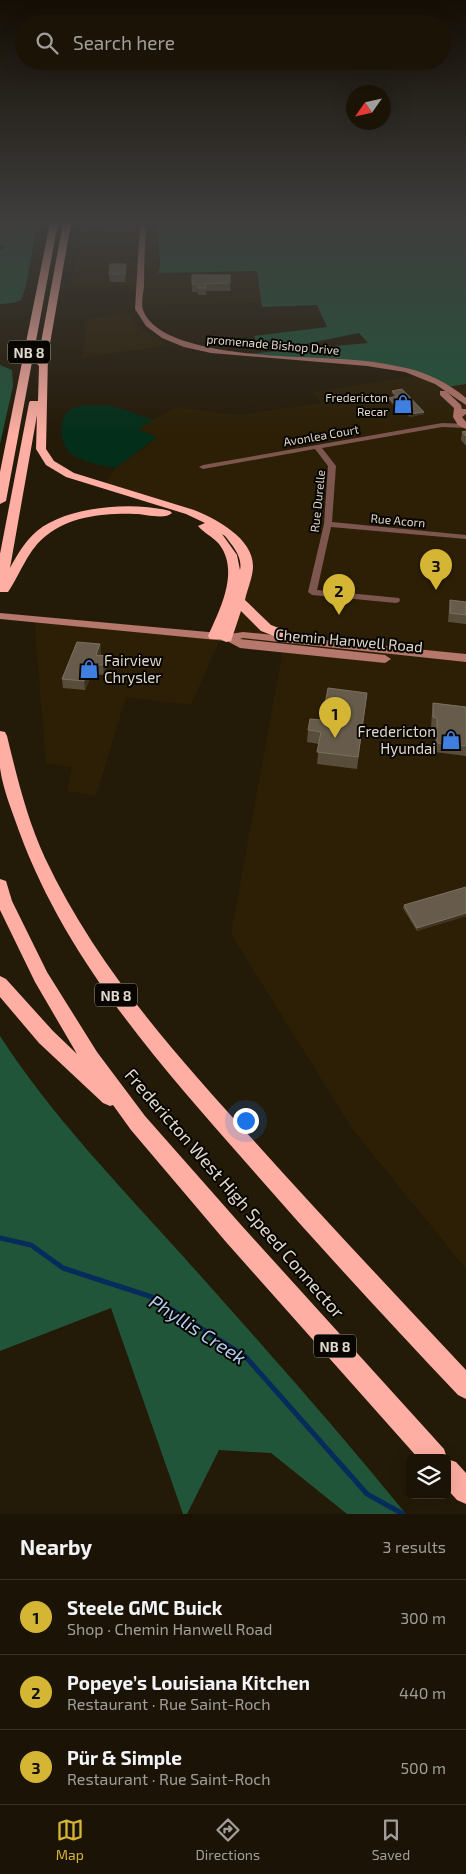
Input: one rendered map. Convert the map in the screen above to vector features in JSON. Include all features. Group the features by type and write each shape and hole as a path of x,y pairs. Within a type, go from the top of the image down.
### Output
{"highway":[{"name":"NB 8","path":"0,501 40,294"},
{"name":"NB 8","path":"0,587 44,356 54,294"},
{"path":"44,356 40,440 41,449 50,463 70,475 190,512 220,526 229,533 243,551 246,566 238,601 224,637"},
{"path":"0,594 22,556 44,532 59,524 118,509 137,509 171,514 202,525 225,543 230,554 234,567 234,579 224,614 224,637"},
{"path":"238,601 266,628 297,640"},
{"name":"NB 8","path":"0,736 14,799 37,856 64,913 88,954 120,1000 174,1068 466,1388"},
{"name":"Fredericton West High Speed Connector","path":"0,886 4,901 41,977 90,1058 138,1123 431,1454"},
{"path":"0,984 46,1038 138,1123"},
{"path":"451,1475 466,1491"}],"street":[{"name":"promenade Bishop Drive","path":"140,294 139,309 145,321 159,333 178,342 201,348 386,367"},
{"path":"386,367 408,371 436,381 466,402"},
{"path":"386,367 439,390 458,407 461,423 466,426"},
{"name":"Avonlea Court","path":"442,425 460,414"},
{"name":"Avonlea Court","path":"203,467 442,425 466,426"},
{"name":"Rue Durelle","path":"317,447 332,466 328,524 312,592 396,600"},
{"name":"Rue Acorn","path":"328,524 466,537"},
{"name":"Chemin Hanwell Road","path":"0,616 224,637 243,635 466,658"},
{"name":"Chemin Hanwell Road","path":"224,637 240,644 279,649 466,666"}],"shaded area":[{"path":"135,294 261,294 262,303 143,305"},
{"path":"128,313 139,328 168,345 82,358 88,319"},
{"path":"423,375 466,383 466,1269 353,1130 231,934 283,649 223,637 237,617 243,551 207,519 103,486 116,468 157,438 137,429 176,407 238,415 321,403 312,392"},
{"path":"36,619 221,637 191,705 126,697 96,796 67,791 72,767 46,763 35,630"}],"green space":[{"path":"0,294 23,294 21,300 0,304"},
{"path":"260,294 466,294 466,384 447,387 397,368 247,354 368,343 359,333 305,344 258,345 254,336 327,327 317,305 262,307"},
{"path":"0,365 12,370 13,386 0,444"},
{"path":"102,405 116,407 153,420 138,429 157,437 116,468 81,460 67,450 62,438 62,424 71,409 82,406"},
{"path":"0,1036 41,1094 63,1121 295,1382 406,1514 347,1514 271,1453 219,1450 187,1514 183,1514 111,1308 0,1351"}],"building":[{"name":"Fredericton Recar","path":"402,389 424,412 410,414 400,404 396,405 389,398 398,396 392,391"},
{"path":"450,600 466,602 466,615 450,613"},
{"path":"77,642 100,644 96,655 107,656 103,665 91,664 84,681 62,679"},
{"path":"328,688 367,693 358,757 317,752 321,732 308,730 310,719 322,720"},
{"name":"Fredericton Hyundai","path":"433,703 466,707 466,746 437,743 437,718 433,717"},
{"path":"466,887 466,913 417,928 404,905"}],"waterway":[{"name":"Phyllis Creek","path":"0,1238 31,1245 63,1268 152,1297 245,1356 367,1494 403,1514"}],"place":[{"name":"Fredericton Recar","path":"403,404"},
{"name":"Pür & Simple","path":"436,590"},
{"name":"Popeye’s Louisiana Kitchen","path":"339,615"},
{"name":"Fairview Chrysler","path":"89,669"},
{"name":"Steele GMC Buick","path":"335,738"},
{"name":"Fredericton Hyundai","path":"451,740"}]}
